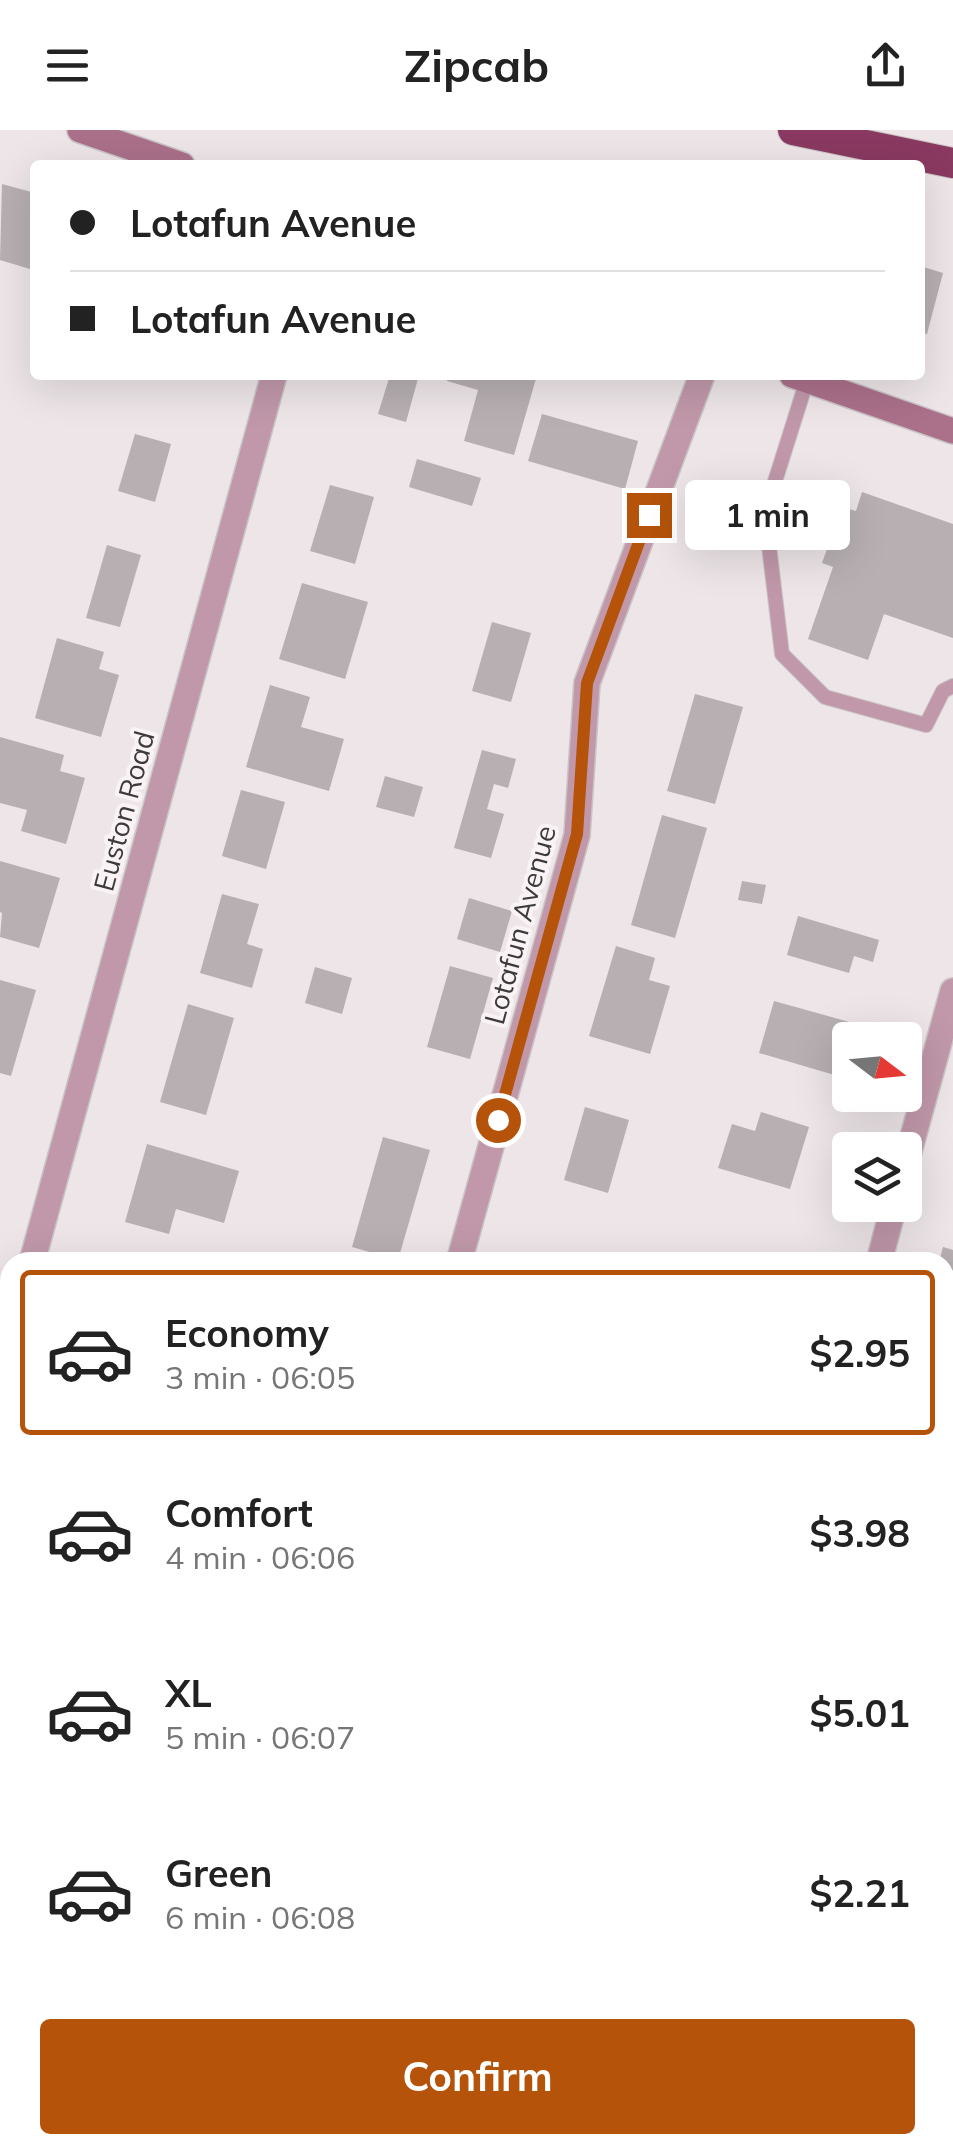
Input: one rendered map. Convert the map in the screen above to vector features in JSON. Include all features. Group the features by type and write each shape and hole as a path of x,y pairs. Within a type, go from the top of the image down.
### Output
{"highway":[{"path":"793,130 953,163"}],"main road":[{"path":"80,130 167,160"},
{"path":"806,380 953,431"}],"street":[{"name":"Euston Road","path":"35,1252 273,380"},
{"name":"Lotafun Avenue","path":"462,1252 577,834 587,683 700,380"},
{"path":"914,1132 953,992"},
{"path":"881,1252 889,1222"}],"lane":[{"path":"799,380 765,513 782,654 825,697 926,725 943,691 953,686"}],"building":[{"path":"2,184 30,192 30,269 0,260"},
{"path":"925,268 943,273 925,334"},
{"path":"388,380 418,380 406,422 378,414"},
{"path":"536,380 514,455 464,441 478,390 447,381"},
{"path":"542,414 638,441 625,489 528,461"},
{"path":"135,434 171,444 155,502 118,491"},
{"path":"417,459 481,478 472,506 409,487"},
{"path":"330,485 374,497 355,564 310,551"},
{"path":"862,492 953,524 953,638 884,614 868,660 808,639 833,567 822,563 842,507 856,511"},
{"path":"107,545 141,555 120,627 86,618"},
{"path":"302,583 368,602 345,679 279,659"},
{"path":"492,622 531,633 511,702 472,691"},
{"path":"57,638 104,652 99,669 119,675 101,737 35,718"},
{"path":"270,685 310,697 301,727 344,739 329,791 246,767"},
{"path":"695,694 743,707 715,804 667,791"},
{"path":"0,737 64,755 60,771 85,778 66,844 21,831 27,810 0,803"},
{"path":"482,750 516,759 508,788 494,784 487,809 504,814 491,858 454,848"},
{"path":"385,776 423,787 414,817 376,807"},
{"path":"241,790 285,802 266,869 222,856"},
{"path":"662,815 707,828 675,938 631,925"},
{"path":"0,861 60,878 39,948 0,937"},
{"path":"742,881 766,885 762,904 738,900"},
{"path":"222,894 259,904 247,944 263,949 252,988 200,973"},
{"path":"469,898 512,911 500,952 457,939"},
{"path":"798,916 879,940 873,962 854,956 849,973 787,955"},
{"path":"616,946 655,958 649,980 670,986 650,1054 589,1036"},
{"path":"450,966 493,978 470,1059 427,1047"},
{"path":"315,967 352,978 342,1014 305,1003"},
{"path":"0,980 36,990 11,1076 0,1073"},
{"path":"774,1001 849,1022 832,1022 832,1074 759,1053"},
{"path":"188,1004 234,1018 206,1115 160,1102"},
{"path":"585,1107 629,1120 608,1193 564,1180"},
{"path":"761,1112 809,1127 790,1189 718,1168 732,1124 755,1131"},
{"path":"383,1137 430,1150 400,1252 370,1252 352,1247"},
{"path":"147,1144 239,1171 224,1223 176,1209 169,1234 125,1222"}],"route":[{"path":"498,1120 577,834 587,683 649,515"}]}
